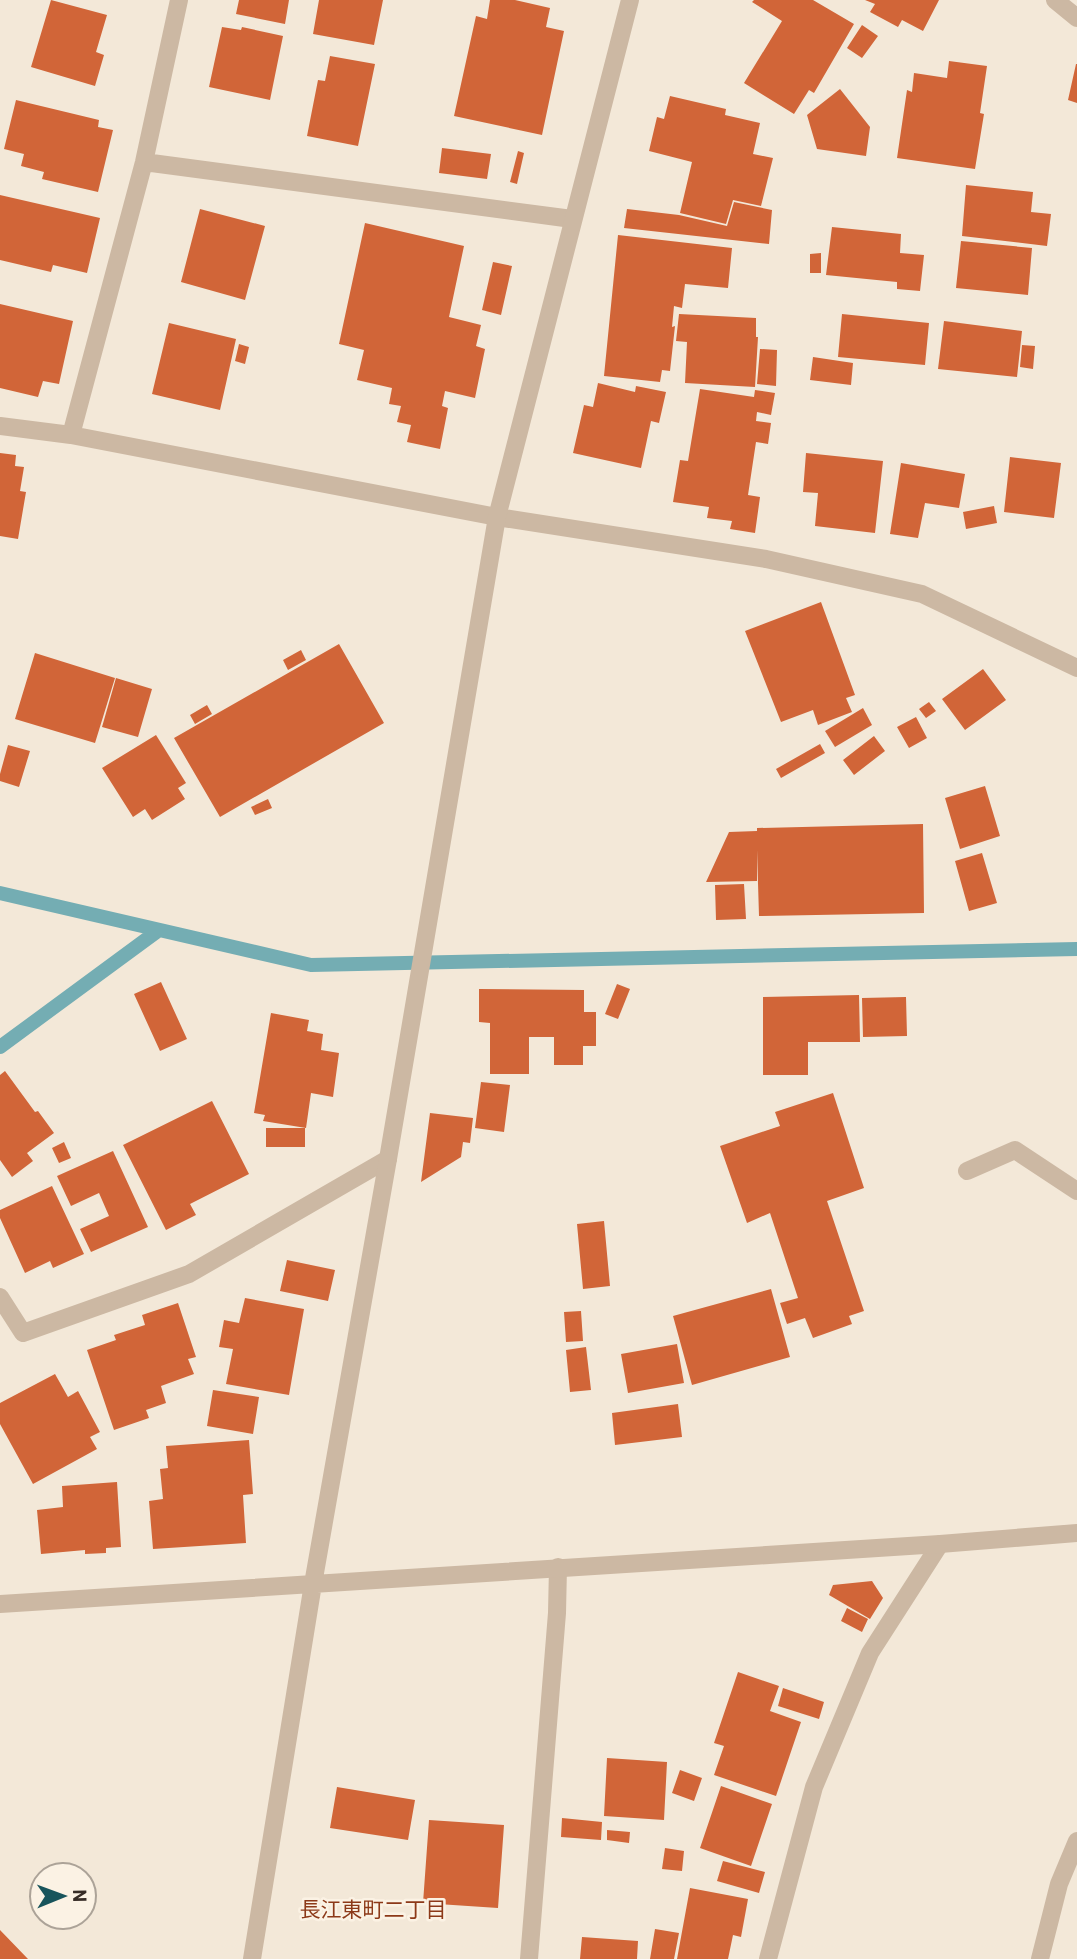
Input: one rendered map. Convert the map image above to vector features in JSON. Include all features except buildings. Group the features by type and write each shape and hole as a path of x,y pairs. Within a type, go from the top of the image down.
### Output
{"street":[{"path":"71,435 144,162 179,0"},
{"path":"252,1959 313,1584 496,517 630,0"},
{"path":"1055,0 1077,18"},
{"path":"144,162 572,219"},
{"path":"0,426 71,435 496,517 766,558 922,594 1077,668"},
{"path":"967,1171 1014,1150 1077,1191"},
{"path":"0,1297 23,1332 189,1274 388,1159"},
{"path":"0,1604 1077,1533"},
{"path":"768,1959 814,1787 870,1653 940,1544"},
{"path":"529,1959 557,1614 558,1567"},
{"path":"1040,1959 1059,1884 1077,1841"}],"waterway":[{"path":"0,893 311,965 1077,949"},
{"path":"0,1047 159,930"}],"district":[{"name":"長江東町二丁目","path":"373,1908"}]}
